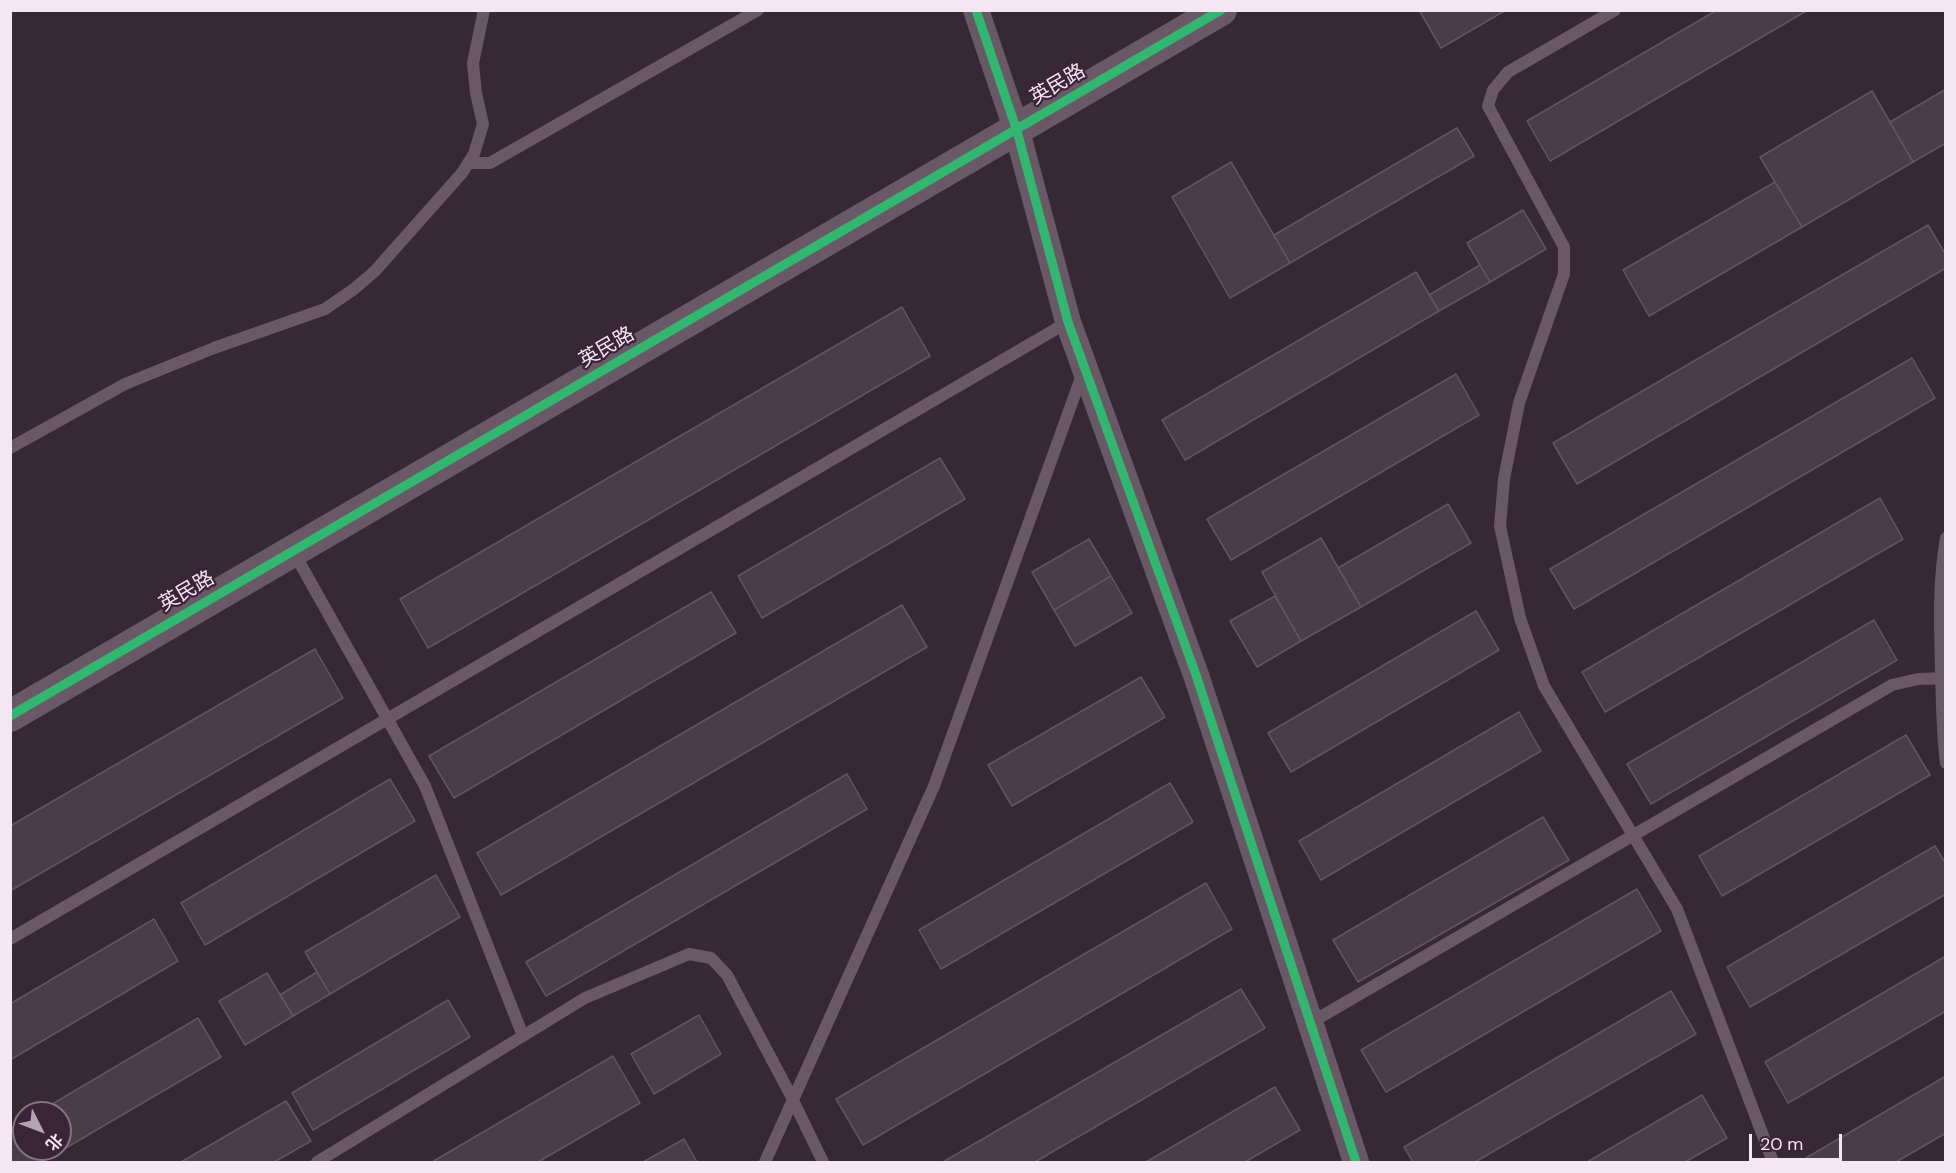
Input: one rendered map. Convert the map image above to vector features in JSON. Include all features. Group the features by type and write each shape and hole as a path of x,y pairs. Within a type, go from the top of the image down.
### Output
{"street":[{"path":"976,10 1017,130 1068,322 1196,675 1356,1162"},
{"name":"英民路","path":"10,716 1221,10"}],"lane":[{"path":"10,448 125,384 214,348 325,309 375,271 462,173 474,154 483,124 476,93 473,63 484,10"},
{"path":"468,163 490,163 758,10"},
{"path":"1615,10 1508,72 1493,90 1488,106 1564,247 1564,274 1519,403 1504,479 1500,526 1520,618 1544,686 1677,909 1773,1162"},
{"path":"10,939 1068,322"},
{"path":"765,1162 934,786 1085,368"},
{"path":"1946,538 1942,556 1940,618 1943,678 1942,735 1946,763"},
{"path":"293,551 425,786 523,1036"},
{"path":"1310,1023 1892,685 1918,679 1943,678"},
{"path":"317,1162 585,998 689,954 711,958 727,975 823,1162"}],"building":[{"path":"1419,10 1506,10 1441,48"},
{"path":"1717,10 1808,10 1550,161 1527,121"},
{"path":"1946,89 1946,143 1913,162 1890,122"},
{"path":"1872,91 1913,162 1802,227 1760,157"},
{"path":"1457,128 1474,156 1290,263 1274,235"},
{"path":"1231,162 1290,263 1230,298 1172,197"},
{"path":"1775,182 1802,227 1649,316 1623,270"},
{"path":"1523,210 1546,249 1490,282 1467,243"},
{"path":"1928,225 1946,255 1946,268 1577,484 1553,443"},
{"path":"1480,265 1490,282 1439,311 1429,295"},
{"path":"1416,272 1439,311 1185,460 1162,420"},
{"path":"902,307 930,356 428,648 400,599"},
{"path":"1912,358 1935,398 1574,609 1550,569"},
{"path":"1456,374 1479,415 1231,560 1207,519"},
{"path":"940,458 965,499 762,618 738,576"},
{"path":"1880,498 1903,539 1605,712 1582,672"},
{"path":"1448,504 1471,543 1361,607 1338,568"},
{"path":"1321,538 1361,607 1301,641 1262,572"},
{"path":"1089,539 1111,576 1054,610 1032,572"},
{"path":"1111,576 1132,613 1075,646 1054,610"},
{"path":"711,592 736,633 454,798 429,756"},
{"path":"1275,596 1301,641 1257,667 1230,621"},
{"path":"902,605 927,647 501,895 477,853"},
{"path":"1476,611 1499,650 1291,772 1268,733"},
{"path":"1874,620 1897,660 1651,804 1627,764"},
{"path":"315,649 343,698 10,891 10,826"},
{"path":"1141,677 1165,717 1012,806 988,765"},
{"path":"1519,712 1541,751 1321,880 1299,841"},
{"path":"1906,735 1930,775 1722,896 1699,856"},
{"path":"847,774 867,809 546,996 526,962"},
{"path":"390,779 415,821 205,945 181,903"},
{"path":"1170,783 1193,822 941,969 919,930"},
{"path":"1543,817 1569,860 1358,982 1333,940"},
{"path":"1935,846 1946,864 1946,894 1750,1007 1727,967"},
{"path":"436,875 460,917 330,994 305,952"},
{"path":"1206,883 1232,929 863,1145 836,1099"},
{"path":"1637,889 1661,931 1386,1092 1361,1050"},
{"path":"154,919 178,961 10,1060 10,1004"},
{"path":"1946,956 1946,1011 1788,1103 1765,1062"},
{"path":"317,972 330,994 293,1016 280,995"},
{"path":"267,973 293,1016 245,1045 219,1001"},
{"path":"1241,989 1265,1028 1035,1162 943,1162"},
{"path":"1671,991 1696,1034 1475,1162 1413,1162 1404,1147"},
{"path":"448,1000 470,1037 313,1130 292,1093"},
{"path":"699,1015 721,1054 654,1094 631,1054"},
{"path":"198,1018 221,1057 72,1144 72,1101 57,1101"},
{"path":"613,1056 640,1103 538,1162 432,1162"},
{"path":"1946,1076 1946,1133 1896,1162 1808,1162 1806,1158"},
{"path":"1275,1087 1300,1130 1245,1162 1146,1162"},
{"path":"1702,1095 1727,1138 1685,1162 1587,1162"},
{"path":"286,1101 311,1141 274,1162 181,1162"},
{"path":"12,1128 12,1161 44,1161 10,1162 10,1129"},
{"path":"684,1139 697,1162 643,1162"}],"cycle path":[{"path":"976,10 1017,131 1068,322 1196,675 1356,1162"},
{"path":"10,716 1221,10"}]}
